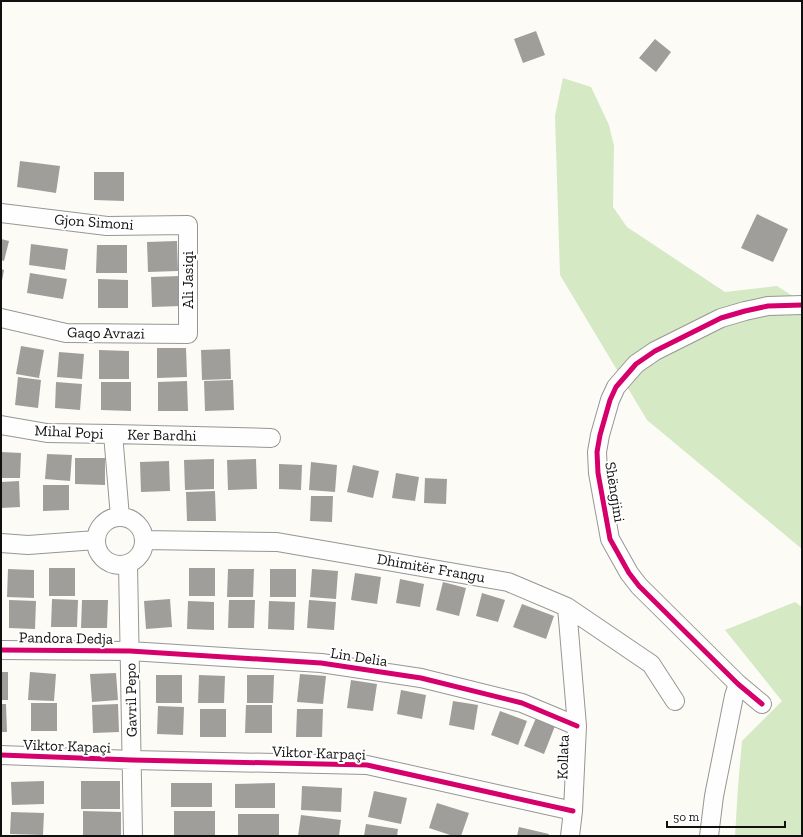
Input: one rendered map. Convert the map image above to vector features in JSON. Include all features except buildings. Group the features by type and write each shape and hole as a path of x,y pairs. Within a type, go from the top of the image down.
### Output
{"street":[{"name":"Gjon Simoni","path":"1,213 107,226 188,225"},
{"name":"Ali Jasiqi","path":"188,225 188,334"},
{"name":"Shëngjini","path":"762,704 738,684 639,586 629,573 610,539 598,473 597,452 600,435 610,400 616,387 636,364 655,351 720,318 768,306 802,305"},
{"name":"Gaqo Avrazi","path":"1,318 66,333 188,334"},
{"name":"Mihal Popi","path":"1,425 47,433 113,434"},
{"name":"Ker Bardhi","path":"120,517 113,434 271,438"},
{"path":"120,517 128,518 134,521 143,533 144,540 144,548 135,561 120,566 106,561 100,555 96,540 97,533 106,521 120,517"},
{"path":"1,542 28,545 96,540"},
{"name":"Dhimitër Frangu","path":"144,540 277,542 508,582 567,607 651,664 675,701"},
{"name":"Gavril Pepo","path":"128,564 133,836"},
{"name":"Kollata","path":"567,607 577,726 573,811 570,836"},
{"name":"Pandora Dedja","path":"1,650 130,651"},
{"name":"Lin Delia","path":"130,651 321,663 421,678 522,703 577,726"},
{"path":"709,836 714,796 734,696 738,684"},
{"name":"Viktor Kapaçi","path":"1,755 132,760"},
{"name":"Viktor Karpaçi","path":"132,760 367,765 573,811"}],"green space":[{"path":"563,78 591,87 609,125 614,146 613,207 627,227 725,292 777,286 802,302 802,549 647,420 560,275 555,116"},
{"path":"795,602 802,607 802,836 735,836 742,741 782,701 725,630"}],"cycle path":[{"path":"762,704 738,684 639,586 629,573 610,539 598,473 597,452 600,435 610,400 616,387 636,364 655,351 721,318 768,306 802,305"},
{"path":"1,650 130,651 321,663 421,678 522,703 577,726"},
{"path":"1,755 132,760 367,765 573,811"}]}
